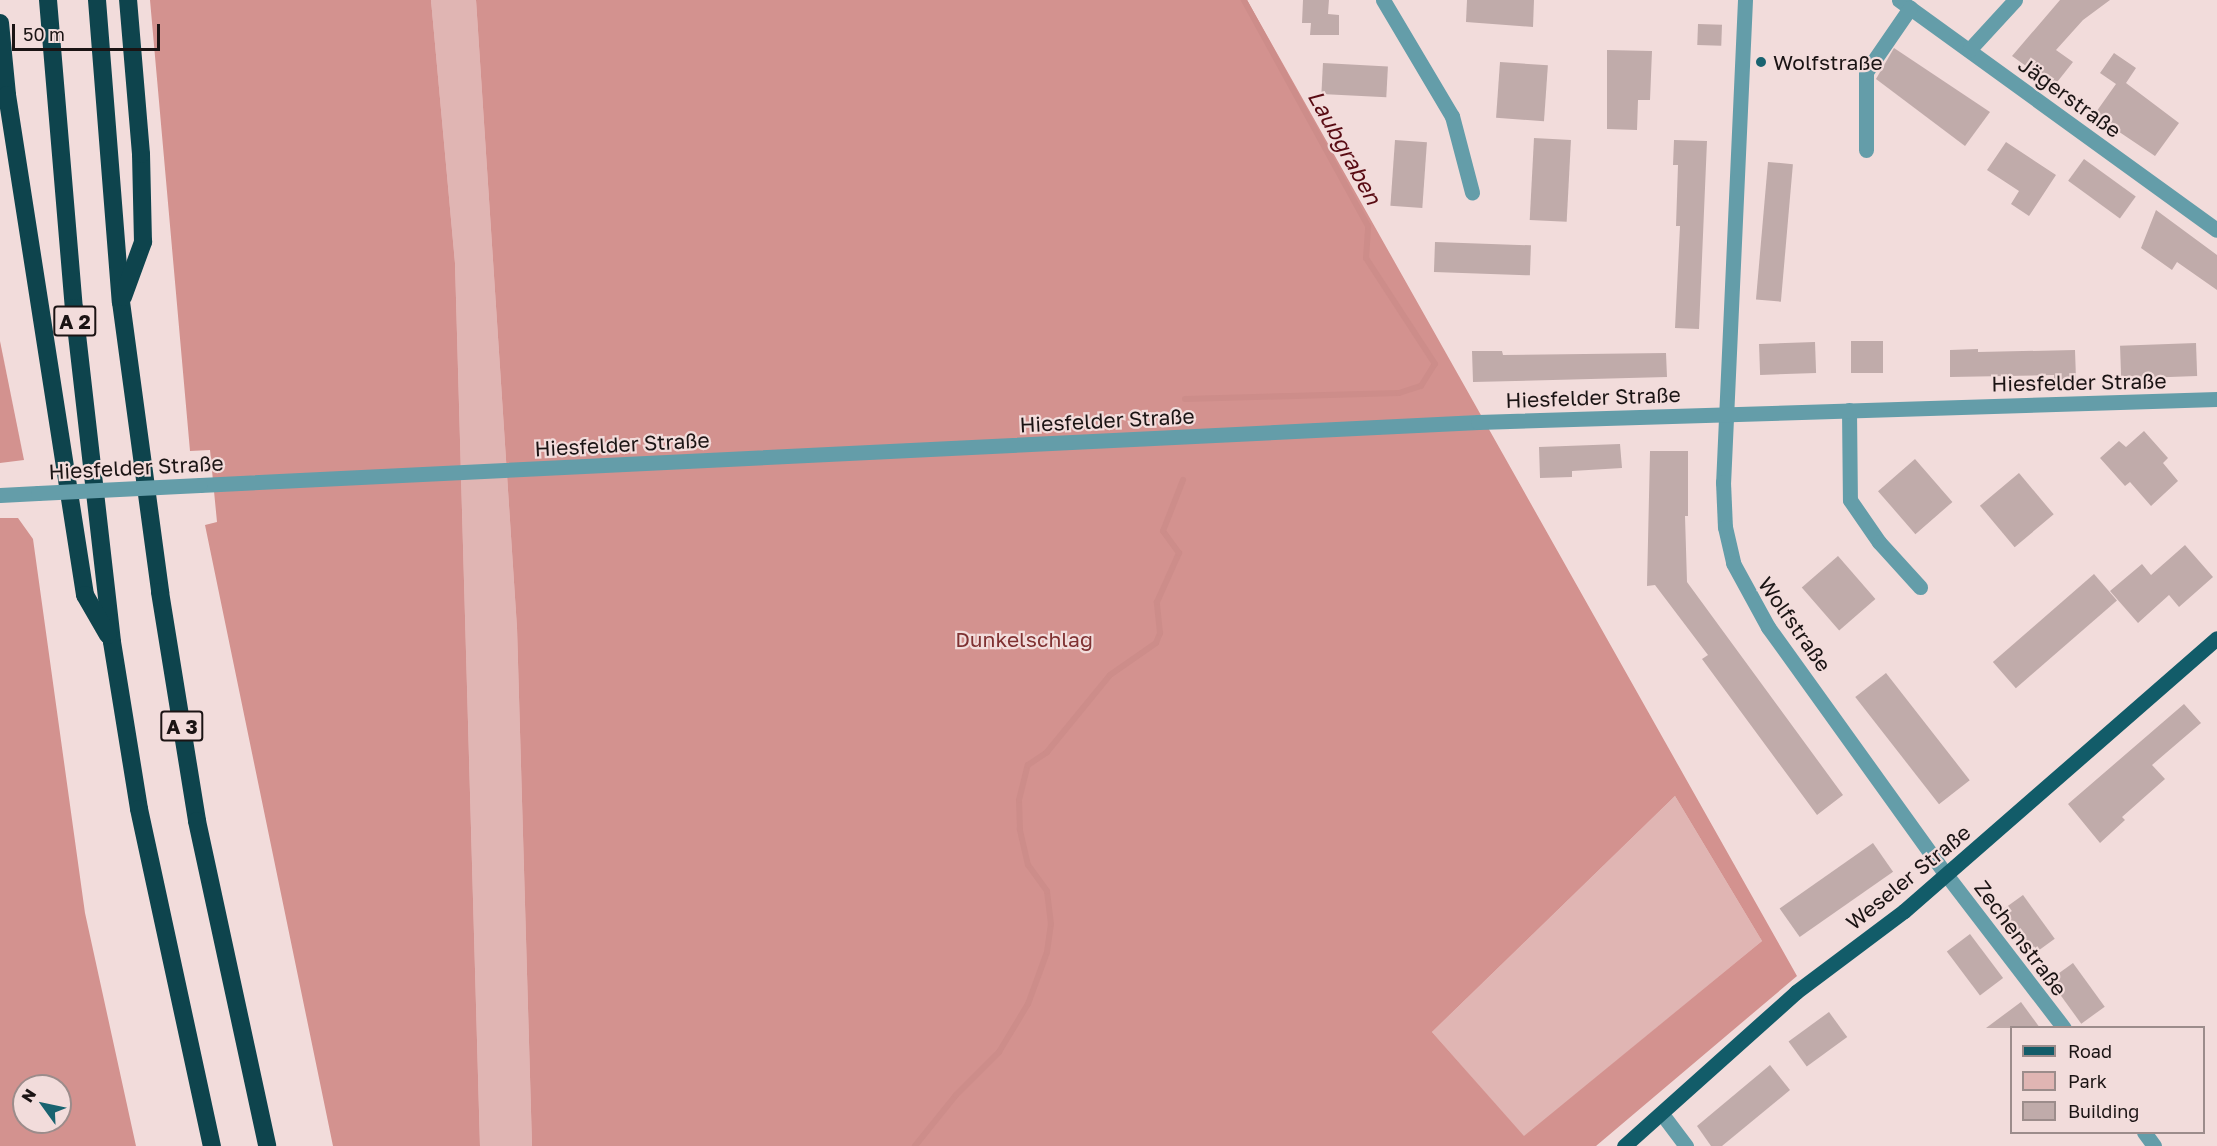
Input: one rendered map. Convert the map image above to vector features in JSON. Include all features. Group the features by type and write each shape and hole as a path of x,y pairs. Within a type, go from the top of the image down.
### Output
{"highway":[{"name":"A 2","path":"48,0 69,261 112,642"},
{"name":"A 2","path":"97,0 121,302"},
{"path":"118,0 130,155 139,200 143,243 121,302"},
{"path":"128,0 141,154 139,200"},
{"name":"A 3","path":"0,23 9,106 85,595 112,642 140,809 212,1146"},
{"name":"A 3","path":"121,302 160,592 197,821 267,1146"}],"main road":[{"name":"Weseler Straße","path":"1624,1146 1796,992 1904,911 2217,638"}],"street":[{"name":"Wolfstraße","path":"1745,0 1722,505 1728,546 1740,580 1768,627 1946,873"},
{"path":"1969,50 2015,0"},
{"path":"1388,2 1452,116 1472,192"},
{"path":"1866,150 1866,72 1911,5"},
{"name":"Jägerstraße","path":"1911,5 1969,50 2217,230"},
{"name":"Hiesfelder Straße","path":"0,495 1726,412 2217,399"},
{"path":"1849,410 1850,501 1879,542 1920,587"},
{"name":"Zechenstraße","path":"1946,873 2062,1026"},
{"path":"1662,1114 1686,1146"}],"green space":[{"path":"150,0 431,0 455,263 480,1146 333,1146 205,525 217,522 210,450 190,451"},
{"path":"431,0 476,0 517,628 532,1146 480,1146 455,263"},
{"name":"Dunkelschlag","path":"476,0 1247,0 1797,976 1596,1146 532,1146 517,628","holes":["1675,796 1762,941 1524,1136 1432,1032"]},
{"path":"0,341 24,460 0,463"},
{"path":"0,518 18,518 33,539 85,913 136,1146 0,1146"},
{"path":"1675,796 1762,941 1524,1137 1432,1032"}],"building":[{"path":"1303,0 1329,0 1328,14 1339,15 1339,35 1310,35 1311,23 1302,23"},
{"path":"1467,0 1534,0 1533,27 1466,22"},
{"path":"2060,0 2110,0 2083,20 2056,50 2073,62 2054,86 2012,56"},
{"path":"1698,24 1722,25 1721,46 1697,45"},
{"path":"1894,48 1990,112 1965,146 1876,79"},
{"path":"1607,50 1652,51 1650,100 1638,100 1637,130 1607,129"},
{"path":"2114,53 2136,68 2126,83 2179,123 2155,156 2094,115 2116,84 2100,73"},
{"path":"1500,62 1548,65 1544,121 1496,118"},
{"path":"1323,63 1388,66 1386,97 1321,94"},
{"path":"1534,138 1571,140 1567,222 1530,220"},
{"path":"1395,140 1427,142 1422,208 1390,206"},
{"path":"1674,140 1707,141 1699,329 1675,328 1680,226 1676,226 1678,165 1673,165"},
{"path":"2006,142 2056,175 2029,216 2011,204 2019,191 1987,170"},
{"path":"2084,159 2136,197 2120,218 2068,181"},
{"path":"1768,162 1793,164 1781,302 1756,299"},
{"path":"2156,210 2217,255 2217,290 2177,262 2172,270 2141,248"},
{"path":"1435,242 1531,245 1530,275 1434,272"},
{"path":"1851,341 1883,341 1883,373 1851,373"},
{"path":"1815,342 1816,373 1760,375 1759,344"},
{"path":"2196,343 2197,376 2121,379 2120,346"},
{"path":"1978,349 1978,352 2075,350 2076,379 2054,380 2054,375 1950,377 1950,350"},
{"path":"1472,351 1502,351 1503,355 1666,353 1667,377 1473,382"},
{"path":"2144,431 2168,458 2163,463 2178,481 2151,506 2130,482 2125,486 2100,458 2119,441 2126,447"},
{"path":"1620,444 1622,468 1572,471 1572,477 1540,478 1539,447"},
{"path":"1650,451 1688,451 1688,516 1685,516 1687,582 1843,795 1817,815 1702,659 1708,655 1655,585 1647,586"},
{"path":"1915,459 1952,502 1915,534 1878,491"},
{"path":"2019,473 2054,514 2015,547 1980,506"},
{"path":"2185,545 2213,577 2179,607 2169,595 2138,623 2110,591 2142,564 2151,575"},
{"path":"1838,556 1875,599 1839,631 1802,587"},
{"path":"2094,574 2117,600 2016,688 1993,662"},
{"path":"1886,673 1970,780 1939,804 1855,697"},
{"path":"2184,704 2201,723 2152,765 2165,779 2122,817 2125,820 2100,843 2068,804"},
{"path":"1873,843 1893,872 1800,937 1780,908"},
{"path":"2023,895 2055,939 2031,956 2000,912"},
{"path":"1970,934 2003,978 1980,995 1947,951"},
{"path":"2073,963 2105,1007 2081,1024 2050,980"},
{"path":"2021,1002 2039,1026 2010,1026 2010,1028 1986,1028"},
{"path":"1829,1012 1847,1037 1807,1066 1789,1041"},
{"path":"1770,1065 1790,1090 1722,1146 1711,1146 1697,1126"}],"waterway":[{"name":"Laubgraben","path":"1185,399 1399,393 1421,386 1435,364 1366,258 1368,226 1244,0"},
{"name":"Laubgraben","path":"915,1146 956,1095 999,1052 1028,1004 1047,952 1051,924 1047,891 1028,865 1020,829 1019,800 1028,765 1047,752 1110,675 1156,643 1160,633 1157,602 1179,553 1163,531 1183,480"}],"place":[{"name":"Wolfstraße","path":"1761,62"}]}
